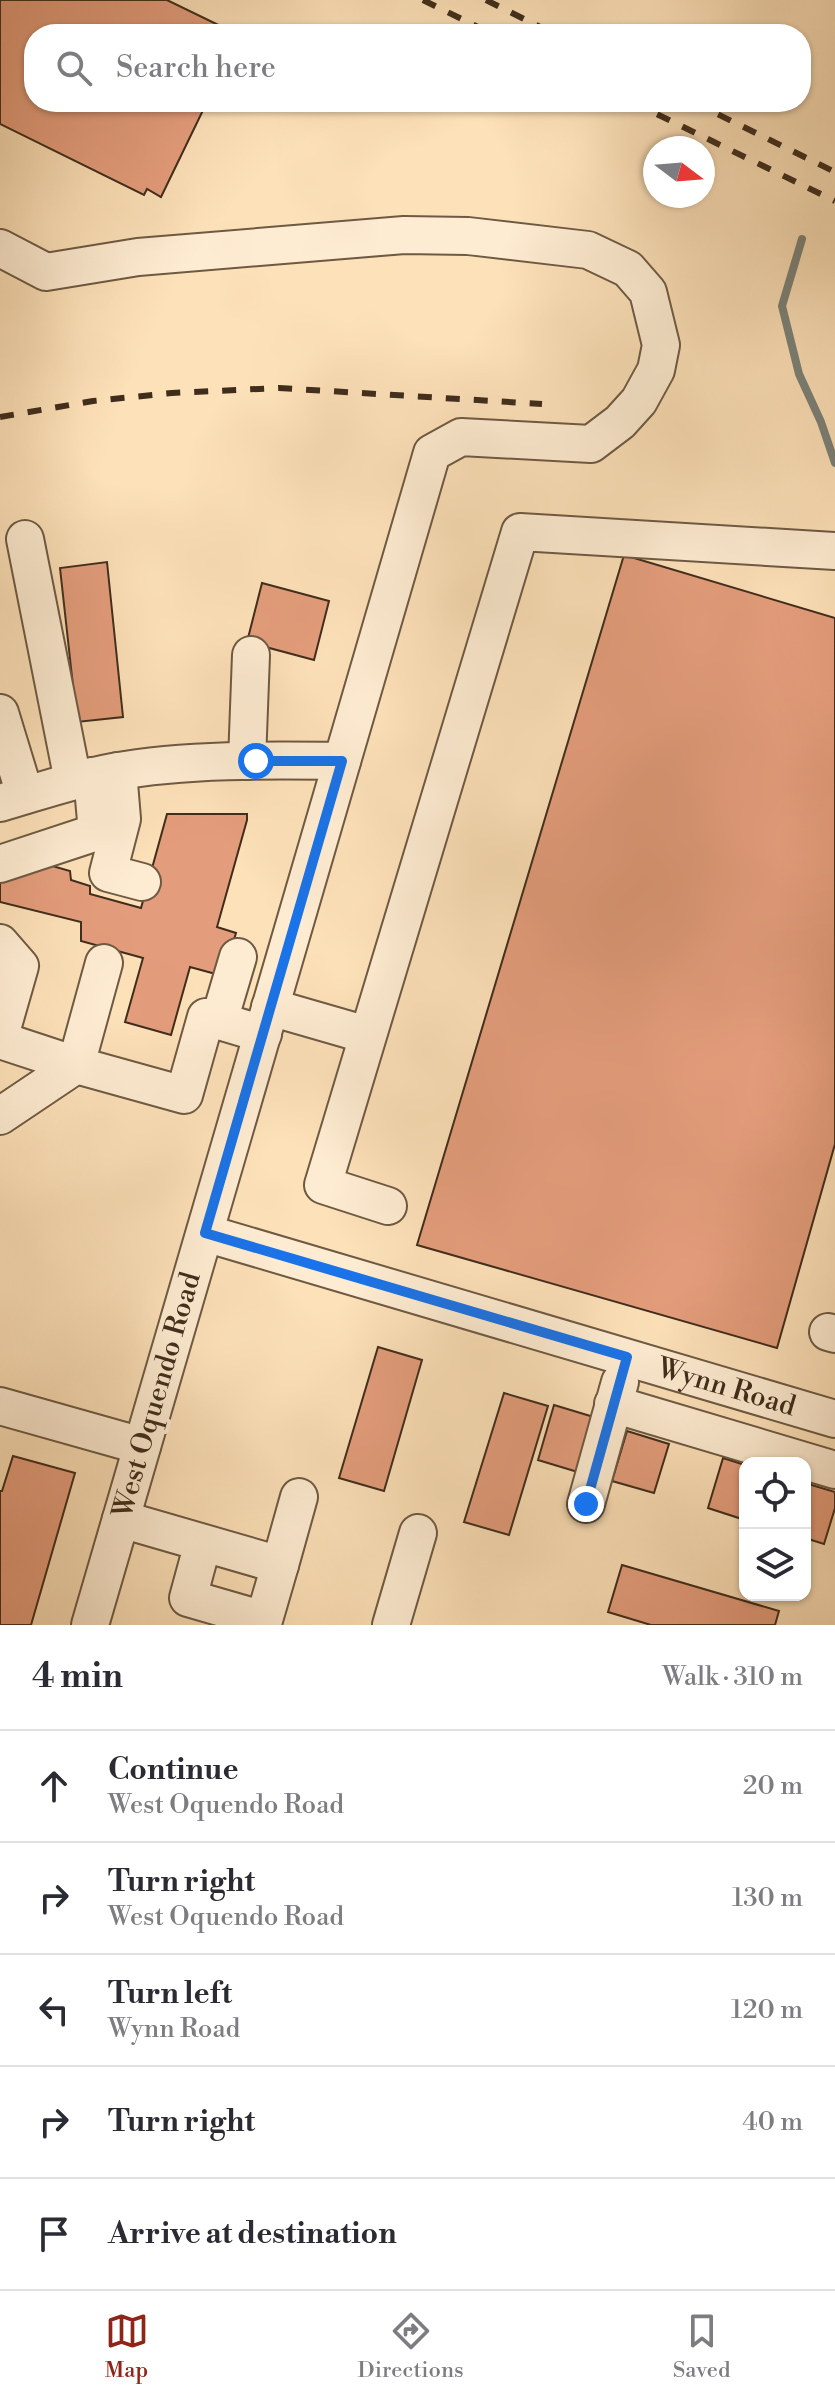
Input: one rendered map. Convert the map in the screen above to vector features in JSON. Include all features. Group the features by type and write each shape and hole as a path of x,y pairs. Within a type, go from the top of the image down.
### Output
{"street":[{"name":"West Oquendo Road","path":"0,248 46,272 138,257 404,235 468,236 588,250 628,269 648,292 661,345 656,370 639,401 620,422 591,444 461,437 432,453 90,1625"},
{"path":"388,1206 323,1185 520,532 835,551"},
{"path":"0,864 97,832 95,776 25,539"},
{"path":"247,761 251,655"},
{"path":"0,713 12,799 95,776 247,761 342,761"},
{"path":"95,776 122,819 108,873 142,882"},
{"path":"0,943 20,966 0,1038 76,1065 240,1113"},
{"path":"219,1021 238,957"},
{"path":"0,1116 76,1065 104,963"},
{"path":"184,1095 206,1017 219,1021 267,1021 367,1035"},
{"name":"Wynn Road","path":"205,1233 835,1419"},
{"path":"586,1504 627,1357"},
{"path":"613,1404 835,1470"},
{"path":"0,1406 142,1446"},
{"path":"203,1543 188,1598 264,1620 299,1497"},
{"path":"121,1519 280,1565"},
{"path":"391,1625 418,1533"}],"building":[{"path":"0,0 167,0 216,24 24,24 24,112 202,112 161,197 147,189 144,195 0,124"},
{"path":"624,555 835,618 835,1144 777,1348 417,1245"},
{"path":"107,562 123,717 77,722 60,568"},
{"path":"262,583 329,601 314,660 247,642"},
{"path":"167,814 247,814 217,927 236,933 223,976 190,967 171,1035 125,1022 143,958 81,941 81,922 0,902 0,851 70,871 71,880 90,886 90,894 141,908"},
{"path":"378,1347 422,1360 384,1491 339,1478"},
{"path":"504,1393 548,1406 509,1535 464,1522"},
{"path":"554,1405 597,1418 581,1473 538,1460"},
{"path":"627,1431 669,1444 654,1493 612,1481"},
{"path":"13,1456 75,1473 31,1625 0,1625 0,1491"},
{"path":"723,1458 739,1463 739,1518 708,1508"},
{"path":"811,1485 835,1492 835,1508 824,1544 811,1540"},
{"path":"622,1565 779,1611 775,1625 651,1625 608,1612"}],"waterway":[{"path":"802,239 782,306 799,374 835,463"}],"railway":[{"path":"423,0 472,24"},
{"path":"486,0 534,24"},
{"path":"653,112 835,201"},
{"path":"713,112 835,172"},
{"path":"0,417 93,401 172,393 279,388 542,404"}],"route":[{"path":"256,761 342,761 205,1233 627,1357 586,1504"}]}
